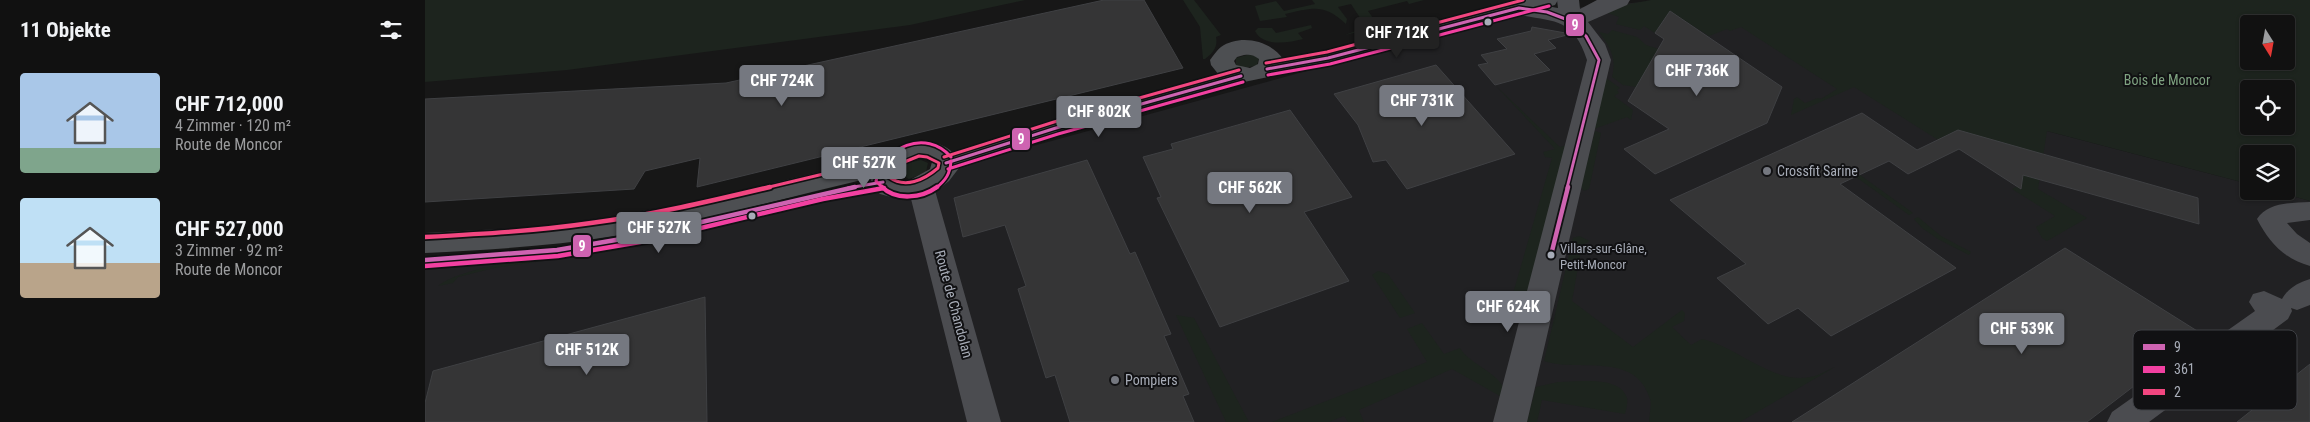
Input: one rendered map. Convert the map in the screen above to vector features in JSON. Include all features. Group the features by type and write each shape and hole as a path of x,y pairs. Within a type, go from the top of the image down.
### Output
{"main road":[{"path":"425,260 557,250 645,235 822,193 885,173 907,153 938,157 1011,141 1160,100 1231,70 1224,57 1237,49 1257,48 1268,62 1328,58 1520,4 1547,0"},
{"path":"885,173 888,186 897,190 921,187 941,175 938,157"},
{"path":"425,242 519,238 604,228 885,173"}],"street":[{"path":"1520,4 1547,12 1570,10 1587,16 1604,4 1619,0"},
{"path":"1510,422 1599,60 1594,45 1570,10"},
{"name":"Route de Chandolan","path":"921,187 985,422"},
{"path":"2310,212 2283,213 2271,219 2279,235 2289,244 2310,256"},
{"path":"2250,330 2277,310 2263,302"},
{"path":"2124,422 2140,410"}],"shaded area":[{"path":"1666,0 2047,131 2240,182 2240,200 2295,200 2295,197 2310,201 2310,422 425,422 425,268 524,261 635,246 843,198 1453,31 1505,14"}],"green space":[{"path":"425,0 1025,0 910,25 567,70 425,82"},
{"path":"1183,0 1194,0 1221,35 1216,37 1214,50 1205,59 1203,59 1200,27"},
{"path":"1312,0 1424,0 1409,4 1407,1 1368,11 1373,18 1363,21 1370,29 1345,35 1361,29 1364,24 1351,4 1338,7 1347,19 1346,24 1331,13 1317,9 1285,14 1287,17 1260,21 1255,6 1276,1 1284,11 1315,4"},
{"name":"Bois de Moncor","path":"1651,0 2310,0 2310,201 2295,197 2295,145 2240,145 2240,182 2047,131 2038,189 2087,218 2047,241 2042,238 2036,227 2055,216 2012,189 2020,185 1958,145 1951,148 1854,87 1791,115 1794,99 1797,97 1805,103 1818,98 1821,99 1837,89 1741,27 1730,31 1727,29 1709,36 1670,11 1655,33 1644,26 1640,30 1616,24 1619,17 1605,12 1608,8"},
{"path":"1311,25 1312,28 1298,33 1303,39 1290,42 1270,42 1264,40 1255,31 1258,28 1272,28 1276,33"},
{"path":"1612,30 1637,37 1646,45 1668,52 1667,57 1655,55 1637,87 1623,85 1612,77 1613,58 1599,32 1608,34"},
{"path":"1250,54 1259,58 1257,65 1246,68 1236,65 1236,58"},
{"path":"1606,78 1620,88 1617,90 1619,93 1614,96 1633,110 1631,120 1627,117 1594,129"},
{"path":"1495,85 1560,147 1567,145 1526,308 1510,304 1552,158 1545,157 1543,152 1555,149"},
{"path":"1595,131 1601,133 1589,189 1584,191 1581,187"},
{"path":"921,160 928,163 926,172 909,179 900,174 901,168 907,163"},
{"path":"1860,175 1913,213 1909,215 1856,177"},
{"path":"1918,217 1941,236 1971,252 1969,255 1938,239 1922,228 1914,219"},
{"path":"1579,236 1590,241 1582,245 1572,301 1633,347 1682,310 1685,313 1684,321 1672,327 1691,345 1702,339 1715,343 1755,364 1796,378 1813,376 1835,367 1740,422 1649,422 1650,399 1643,384 1632,374 1604,366 1558,364 1544,361 1573,238"},
{"path":"620,250 494,268 458,277 453,283 438,286 454,277 474,270 499,265 525,260"},
{"path":"1378,271 1388,274 1415,313 1400,318 1372,275"},
{"path":"1176,315 1194,318 1249,422 1226,422"},
{"path":"1422,323 1444,354 1460,348 1471,360 1500,382 1504,388 1505,395 1496,418 1495,413 1500,396 1452,369 1359,410 1364,422 1348,422 1344,416 1329,422 1272,422 1427,362 1407,329"},
{"path":"1597,381 1616,386 1623,391 1627,398 1625,414 1542,400 1537,422 1527,422 1536,387 1558,382"}],"building":[{"path":"1104,0 1144,0 1183,68 697,187 700,158 645,171 634,189 425,202 425,99 726,83"},
{"path":"1670,11 1782,87 1767,123 1655,174 1624,149 1669,129 1628,101 1664,39 1655,33"},
{"path":"1532,27 1571,34 1548,40 1556,48 1534,54 1550,70 1495,85 1478,65 1488,63 1481,55 1507,49 1497,39 1531,31"},
{"path":"1436,65 1515,154 1407,189 1386,160 1373,162 1358,125 1334,94"},
{"path":"1290,110 1352,197 1304,212 1349,281 1220,327 1157,198 1161,197 1143,157 1173,149 1171,144"},
{"path":"1862,113 1917,150 1958,130 2198,198 2199,224 2023,175 2021,189 1959,149 1908,174 1889,161 1840,184 1956,268 1831,336 1798,308 1768,324 1717,278 1746,264 1670,200"},
{"path":"1087,160 1130,254 1135,252 1171,334 1164,336 1189,394 1183,396 1194,422 1070,422 1055,375 1046,378 1018,289 1026,286 1005,225 963,237 954,198"},
{"path":"2065,248 2196,330 2133,330 2133,387 2087,422 1792,422"},
{"path":"705,297 707,422 425,422 425,403 433,371"},
{"path":"2310,364 2310,422 2237,422 2252,410 2297,410 2297,374"}],"transit line":[{"name":"2","path":"1266,63 1327,52 1523,0"},
{"name":"361","path":"1268,75 1330,64 1549,6"},
{"name":"9","path":"1267,69 1328,58 1519,8 1547,12 1568,20 1586,36 1599,60 1551,255"},
{"name":"2","path":"944,157 1054,122 1239,70"},
{"name":"9","path":"946,163 1056,128 1241,76"},
{"name":"361","path":"948,169 1058,134 1243,82"},
{"name":"361","path":"951,157 943,148 933,144 908,145 886,159 879,169 876,181 885,190 896,195 923,194 944,182 950,172 951,161"},
{"name":"2","path":"919,156 927,157 939,163 938,168 928,176 914,182 901,183 889,177 897,165 905,160 919,156"},
{"name":"2","path":"425,237 520,231 614,220 717,200 886,159"},
{"name":"9","path":"425,260 557,250 645,235 822,193 883,182"},
{"name":"361","path":"425,266 558,256 646,241 823,199 884,188"}],"place":[{"name":"Crossfit Sarine","path":"1767,171"},
{"name":"Villars-sur-Glâne, Petit-Moncor","path":"1551,255"},
{"name":"Pompiers","path":"1115,380"}]}
